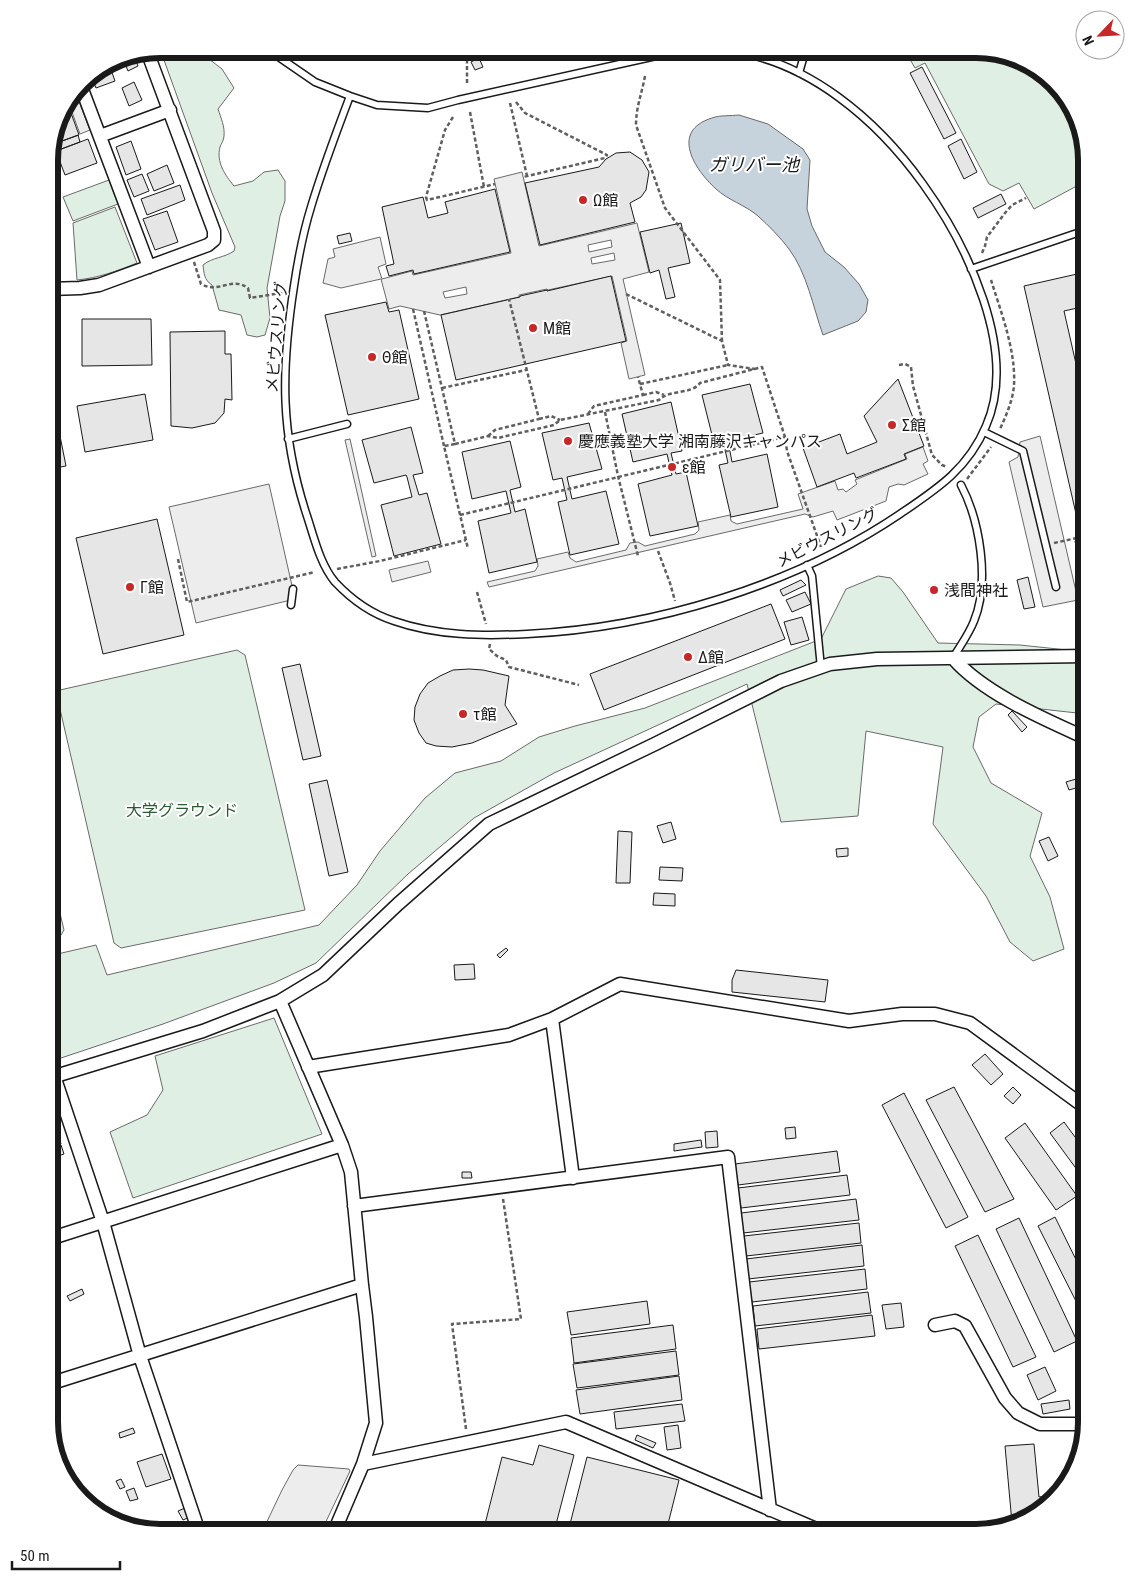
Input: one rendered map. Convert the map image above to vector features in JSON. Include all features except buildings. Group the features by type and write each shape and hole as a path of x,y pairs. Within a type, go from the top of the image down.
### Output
{"street":[{"path":"58,289 100,285 191,252 208,245 214,240 214,231 150,58"},
{"path":"83,92 149,267"},
{"path":"100,136 170,110"},
{"path":"58,1075 203,1031 280,1001 323,975 398,904 489,824 656,744 781,681 830,664 877,659 1078,656"},
{"path":"953,658 962,669 1026,710 1078,734"},
{"path":"308,1067 510,1036 552,1019 620,984 849,1021 902,1014 935,1014 970,1023 1078,1102"},
{"path":"280,1001 342,1145 351,1172 376,1423 363,1464 338,1523"},
{"path":"552,1019 573,1178"},
{"path":"58,1094 102,1222 140,1356 196,1523"},
{"path":"58,1236 342,1145"},
{"path":"354,1206 728,1157 770,1510"},
{"path":"58,1381 362,1285"},
{"path":"935,1325 955,1321 966,1326 1005,1398 1018,1413 1040,1424 1078,1424"},
{"path":"363,1464 566,1422 801,1524"}],"lane":[{"path":"280,58 315,82 350,96"},
{"name":"メビウスリング","path":"647,58 428,108 377,105 350,96 310,208 297,260 285,360 285,410 288,439 297,484 320,554 328,571 334,580 361,605 390,620 421,629 469,636 577,630 652,617 736,593 763,584 807,565 880,527 934,491 954,475 973,452 984,432 994,403 997,380 996,349 988,315 963,248 931,195 912,169 872,125 850,107 799,73 760,58"},
{"path":"799,73 803,58"},
{"path":"971,268 1078,233"},
{"path":"288,439 347,424"},
{"path":"984,432 1023,452 1056,587"},
{"path":"953,658 974,620 982,586 982,563 978,534 970,500 961,485"},
{"path":"807,565 812,576 821,668"},
{"path":"291,605 293,589"}],"path":[{"path":"467,83 469,58"},
{"path":"645,76 636,115 636,125 665,208 720,280 722,341 728,365"},
{"path":"516,102 525,112 607,155 605,158 523,178"},
{"path":"510,103 528,176"},
{"path":"470,112 484,187"},
{"path":"453,117 445,130 426,197 427,200 495,184"},
{"path":"982,253 987,237 1005,213 1012,206 1026,198"},
{"path":"191,252 201,284 210,288 236,283 242,284 248,288 250,298 281,293 284,286 294,288"},
{"path":"961,485 986,454 996,438 1009,405 1014,385 1006,326 991,280"},
{"path":"626,294 722,341"},
{"path":"509,299 539,419"},
{"path":"413,309 468,550"},
{"path":"424,311 455,444"},
{"path":"899,365 905,364 911,367 913,386 932,455 954,475"},
{"path":"640,384 728,365 756,369"},
{"path":"444,446 488,436 498,438 554,425 560,420 659,400 664,396 696,388 700,382 762,367 785,437 786,451 822,548"},
{"path":"442,388 526,370"},
{"path":"638,377 643,395"},
{"path":"588,414 594,406 656,392 664,396"},
{"path":"605,412 618,476 638,556"},
{"path":"488,436 495,430 551,416 560,420"},
{"path":"460,515 785,437"},
{"path":"1046,545 1078,538"},
{"path":"328,571 380,561 466,540"},
{"path":"658,551 675,601"},
{"path":"178,559 187,602 315,572"},
{"path":"477,592 486,624"},
{"path":"490,644 489,649 497,656 506,660 509,667 579,685"},
{"path":"468,1443 452,1324 521,1319 501,1187"}],"green space":[{"path":"163,58 208,58 222,69 234,88 218,109 223,122 224,133 219,153 220,163 234,186 253,181 264,172 278,170 285,181 285,201 280,216 267,288 270,318 265,335 257,337 247,335 241,315 219,310 212,285 205,276 203,265 234,251 235,247 212,193"},
{"path":"909,58 995,59 1015,65 1038,79 1056,97 1070,120 1077,146 1078,185 1034,209 1019,183 1003,191 989,184 925,63 915,68"},
{"path":"109,180 118,204 73,221 63,197"},
{"path":"115,207 137,263 107,274 77,280 73,223"},
{"path":"878,576 891,578 903,592 938,643 1020,645 1078,651 1078,713 996,704 979,717 973,747 991,783 1042,813 1030,856 1050,897 1064,949 1033,961 1010,942 986,896 933,824 943,747 866,731 858,816 781,822 747,684 554,773 474,818 408,874 316,963 274,983 163,1024 58,1059 58,954 96,945 107,975 319,925 357,885 380,851 425,798 455,773 501,761 539,737 645,708 821,639 846,589"},
{"name":"大学グラウンド","path":"237,650 245,655 305,910 121,948 114,943 58,700 60,690"},
{"path":"58,905 64,930 61,935 58,936"},
{"path":"274,1018 322,1134 133,1198 110,1132 147,1115 163,1090 155,1056"}],"shaded area":[{"path":"78,99 90,130 80,134 71,109"},
{"path":"522,172 539,246 637,223 649,272 623,279 645,375 629,379 621,343 627,341 612,276 519,295 519,297 440,315 400,306 389,309 381,279 341,288 323,283 328,259 335,257 333,249 380,237 386,264 378,267 382,279 412,271 413,275 511,253 494,179","holes":["611,240 612,247 589,252 588,245","614,253 615,260 592,264 591,258","466,287 467,294 445,298 443,292"]},
{"path":"1040,436 1078,600 1043,607 1009,462 1018,457 1020,442"},
{"path":"350,439 376,556 372,557 345,440"},
{"path":"923,447 928,461 923,464 928,474 904,485 898,484 889,487 886,501 837,520 833,511 813,517 805,514 489,587 487,582 535,571 538,566 537,559 568,552 570,558 576,562 626,550 630,543 638,542 645,546 695,534 699,530 698,522 730,515 731,521 737,524 803,509 798,494 835,481 838,490 843,489 846,492 857,484 855,480 907,459 905,454"},
{"path":"269,484 295,599 196,623 169,507"},
{"path":"428,561 431,572 392,582 389,570"},
{"path":"298,1465 349,1469 350,1471 325,1523 266,1523 293,1470"}],"water":[{"name":"ガリバー池","path":"739,115 768,124 803,149 810,160 807,209 812,226 825,252 844,267 859,284 868,300 866,312 858,321 823,335 805,279 789,249 758,216 716,189 694,161 689,141 692,132 699,124 715,117"}],"place":[{"name":"Ω館","path":"583,200"},
{"name":"Μ館","path":"533,328"},
{"name":"Θ館","path":"372,357"},
{"name":"Σ館","path":"892,425"},
{"name":"慶應義塾大学 湘南藤沢キャンパス","path":"568,441"},
{"name":"ε館","path":"672,467"},
{"name":"Γ館","path":"130,587"},
{"name":"浅間神社","path":"934,590"},
{"name":"Δ館","path":"688,657"},
{"name":"τ館","path":"463,714"}]}
